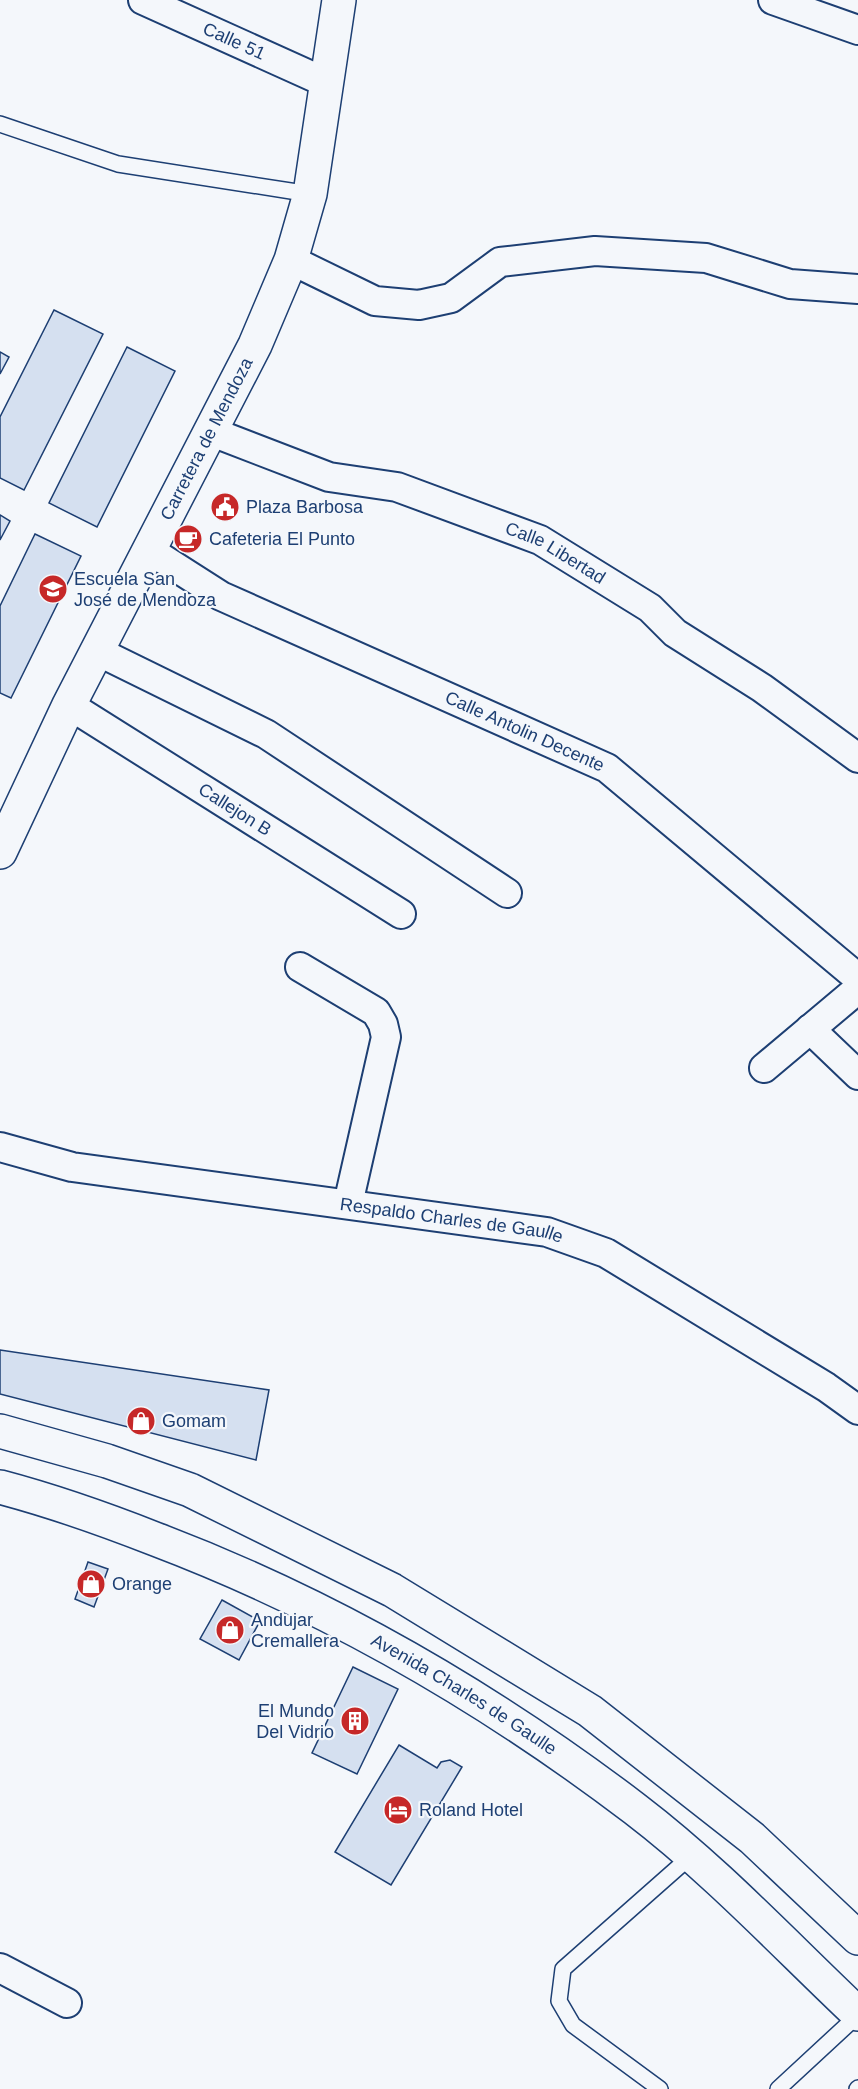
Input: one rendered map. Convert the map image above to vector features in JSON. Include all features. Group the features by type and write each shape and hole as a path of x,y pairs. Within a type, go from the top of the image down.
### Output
{"main road":[{"name":"Carretera de Mendoza","path":"0,852 69,705 255,345 291,260 310,194 339,0"},
{"path":"0,1431 107,1461 190,1490 392,1590 590,1711 752,1838 858,1938"},
{"name":"Avenida Charles de Gaulle","path":"0,1487 84,1512 192,1553 291,1595 356,1627 419,1663 519,1727 636,1810 691,1856 858,2014"}],"street":[{"name":"Calle 51","path":"143,0 327,83"},
{"path":"773,0 858,30"},
{"path":"291,260 375,301 419,305 452,298 500,262 595,251 706,258 790,284 858,289"},
{"name":"Calle Libertad","path":"212,432 329,477 397,487 540,540 650,608 675,633 762,688 858,758"},
{"name":"Calle Antolin Decente","path":"149,550 220,596 607,768 858,978"},
{"path":"97,651 266,734 507,893"},
{"name":"Callejon B","path":"69,705 401,914"},
{"path":"300,967 376,1012 386,1037 348,1204"},
{"path":"764,1068 858,989"},
{"path":"810,1029 858,1076"},
{"name":"Respaldo Charles de Gaulle","path":"0,1147 72,1167 547,1232 606,1253 826,1387 858,1410"},
{"path":"0,1968 67,2003"}],"lane":[{"path":"0,124 118,164 310,194"},
{"path":"660,2089 573,2025 559,2001 563,1969 691,1856"},
{"path":"778,2089 858,2014"}],"building":[{"path":"54,310 103,334 24,490 0,478 0,417"},
{"path":"127,347 175,371 97,527 49,503"},
{"path":"0,352 9,357 0,374"},
{"path":"0,515 10,521 0,540"},
{"path":"35,534 81,556 11,698 0,693 0,606"},
{"path":"0,1350 269,1390 256,1460 0,1394"},
{"name":"Orange","path":"88,1562 108,1569 94,1607 75,1599"},
{"name":"Andujar Cremallera","path":"222,1600 260,1621 239,1660 200,1639"},
{"name":"El Mundo Del Vidrio","path":"353,1667 398,1689 357,1774 312,1753"},
{"name":"Roland Hotel","path":"399,1745 437,1768 441,1762 450,1760 462,1767 391,1885 335,1852"}],"place":[{"name":"Plaza Barbosa","path":"225,507"},
{"name":"Cafeteria El Punto","path":"188,539"},
{"name":"Escuela San José de Mendoza","path":"53,589"},
{"name":"Gomam","path":"141,1421"},
{"name":"Orange","path":"91,1584"},
{"name":"Andujar Cremallera","path":"230,1630"},
{"name":"El Mundo Del Vidrio","path":"355,1721"},
{"name":"Roland Hotel","path":"398,1810"}]}
